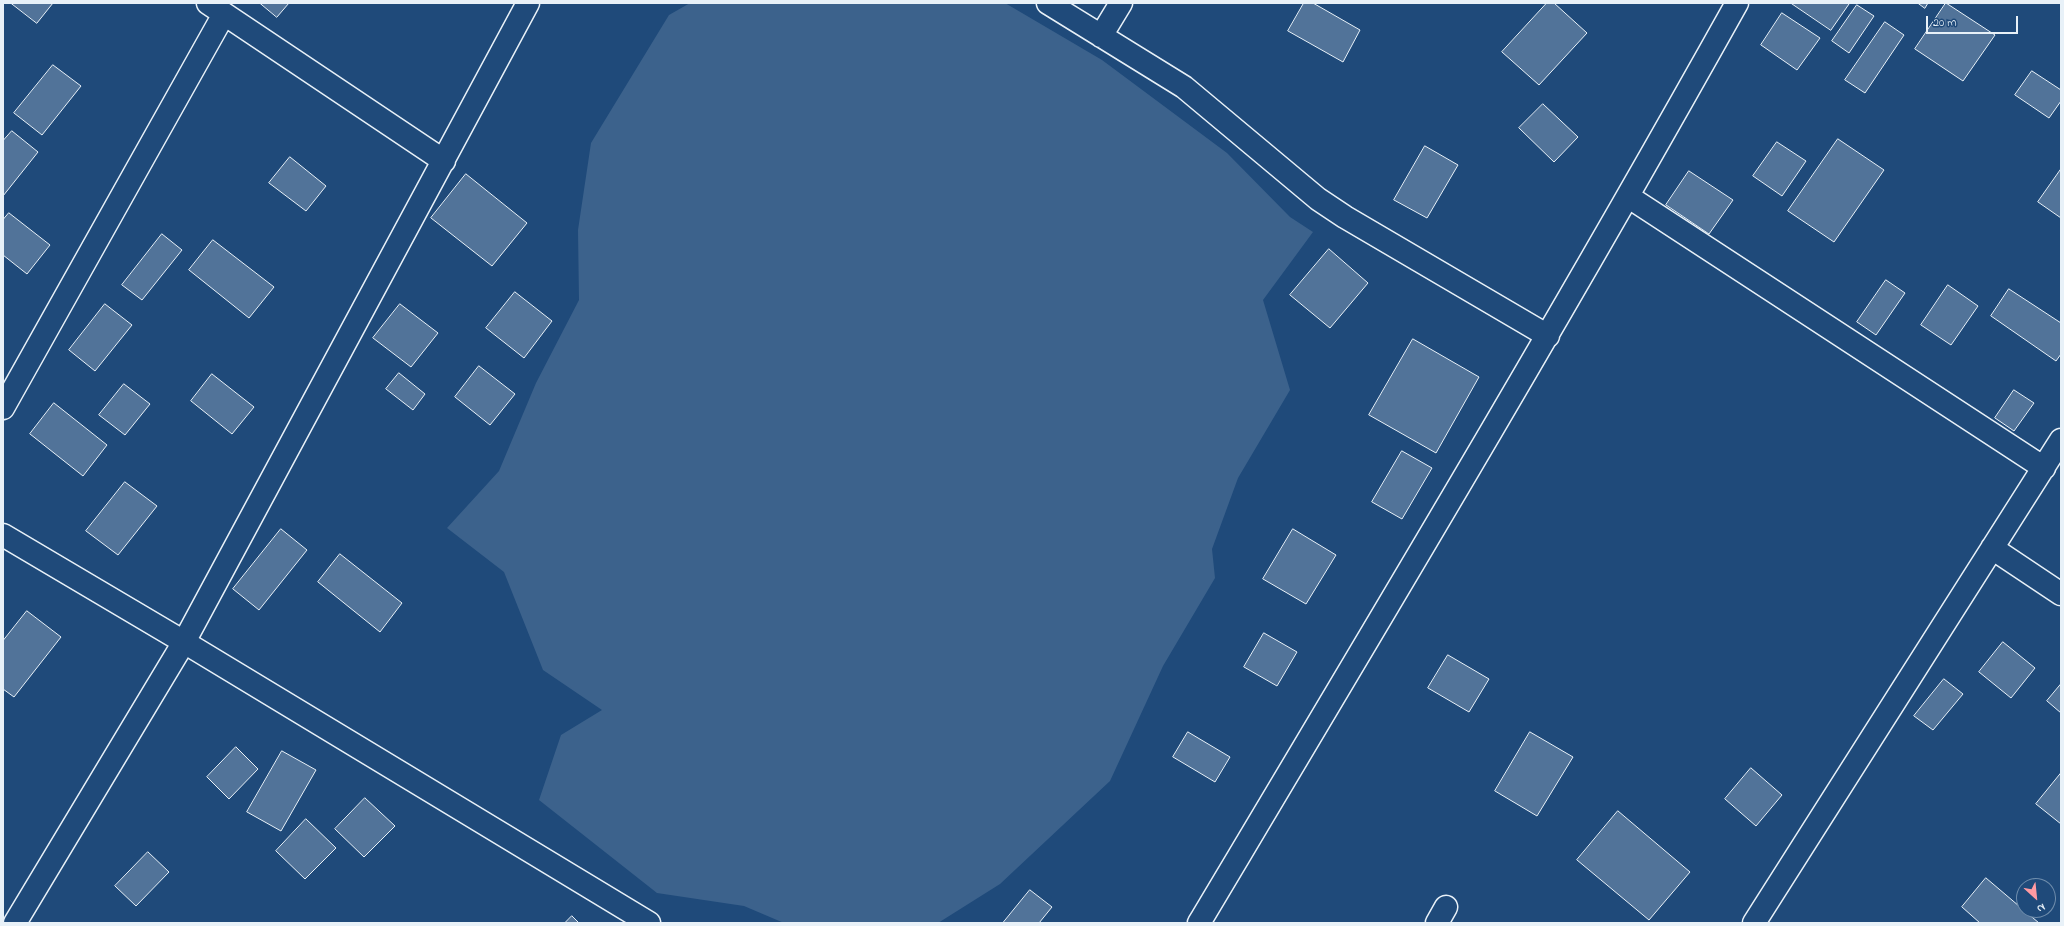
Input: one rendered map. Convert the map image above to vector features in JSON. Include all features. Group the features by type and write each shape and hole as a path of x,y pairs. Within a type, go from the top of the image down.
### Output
{"street":[{"path":"15,923 184,642 528,3"},
{"path":"1048,3 1184,87 1318,199 1345,217 1548,336"},
{"path":"1101,36 1121,3"},
{"path":"1199,923 1548,336 1629,197 1737,3"},
{"path":"3,408 216,9 444,161"},
{"path":"1629,197 2044,468"},
{"path":"1754,923 2061,440"},
{"path":"3,535 184,642 648,923"},
{"path":"1992,548 2061,594"}],"shaded area":[{"path":"690,3 1005,3 1102,60 1227,153 1290,217 1313,232 1263,300 1290,390 1238,478 1212,549 1215,578 1163,666 1110,781 1000,884 938,923 784,923 744,906 657,893 539,800 561,735 602,710 543,670 504,572 447,528 499,471 536,383 579,300 578,230 591,143 669,15"}],"building":[{"path":"11,3 53,3 37,23"},
{"path":"260,3 289,3 277,17"},
{"path":"1304,3 1313,3 1360,30 1343,62 1288,31"},
{"path":"1547,3 1554,3 1587,33 1539,85 1502,52"},
{"path":"1791,3 1847,3 1849,4 1831,30"},
{"path":"1918,3 1928,3 1925,8"},
{"path":"1946,3 1995,35 1963,81 1915,49"},
{"path":"1857,5 1874,16 1849,53 1832,41"},
{"path":"1782,13 1820,38 1797,70 1761,45"},
{"path":"1885,22 1904,35 1865,93 1845,80"},
{"path":"53,65 81,86 42,135 14,113"},
{"path":"2032,71 2061,90 2061,101 2049,118 2015,95"},
{"path":"1543,104 1578,137 1554,162 1519,128"},
{"path":"12,131 38,152 3,196 3,141"},
{"path":"1838,139 1884,170 1834,242 1788,211"},
{"path":"1777,142 1806,161 1782,196 1753,176"},
{"path":"1425,146 1458,165 1427,218 1394,200"},
{"path":"290,157 326,186 306,211 269,183"},
{"path":"2061,169 2061,218 2038,202"},
{"path":"1689,171 1733,200 1709,234 1666,205"},
{"path":"466,174 527,223 492,266 431,218"},
{"path":"9,213 50,245 27,274 3,255 3,220"},
{"path":"162,234 182,250 142,300 122,285"},
{"path":"213,240 274,287 249,318 189,270"},
{"path":"1329,249 1368,283 1330,328 1290,295"},
{"path":"1886,280 1905,293 1876,335 1857,322"},
{"path":"1948,285 1978,306 1951,345 1921,325"},
{"path":"2009,289 2061,323 2061,354 2056,361 1991,316"},
{"path":"515,292 552,321 524,358 486,328"},
{"path":"105,304 132,325 95,371 69,350"},
{"path":"400,304 438,333 411,367 373,338"},
{"path":"1413,339 1479,377 1436,453 1369,415"},
{"path":"479,366 515,394 490,425 455,397"},
{"path":"399,373 425,394 413,410 386,389"},
{"path":"212,374 254,407 232,434 191,401"},
{"path":"124,384 150,404 125,435 99,415"},
{"path":"2014,390 2034,403 2014,431 1995,418"},
{"path":"54,403 107,445 83,476 30,434"},
{"path":"1402,451 1432,468 1402,519 1372,502"},
{"path":"125,482 157,506 118,555 86,531"},
{"path":"281,529 307,550 259,610 233,589"},
{"path":"1293,529 1336,555 1306,604 1263,579"},
{"path":"340,554 402,603 380,632 318,582"},
{"path":"27,611 61,637 14,697 3,689 3,641"},
{"path":"1264,633 1297,652 1277,686 1244,667"},
{"path":"2003,642 2035,668 2011,698 1979,672"},
{"path":"1448,655 1489,679 1469,712 1428,688"},
{"path":"1944,679 1963,694 1933,730 1914,716"},
{"path":"2061,684 2061,713 2047,701"},
{"path":"1188,732 1230,757 1215,782 1173,757"},
{"path":"1530,732 1573,757 1537,816 1495,791"},
{"path":"236,747 258,769 229,799 207,777"},
{"path":"282,751 316,770 281,831 247,812"},
{"path":"1751,768 1782,795 1756,826 1725,799"},
{"path":"2061,773 2061,824 2036,804"},
{"path":"365,798 395,826 364,857 335,829"},
{"path":"1618,811 1690,872 1649,920 1577,860"},
{"path":"306,819 336,848 305,879 276,851"},
{"path":"148,852 169,872 136,906 115,886"},
{"path":"1986,878 2016,903 2016,918 2033,918 2039,923 1980,923 1962,907"},
{"path":"1030,890 1052,907 1039,923 1003,923"},
{"path":"572,916 579,923 565,923"}]}
